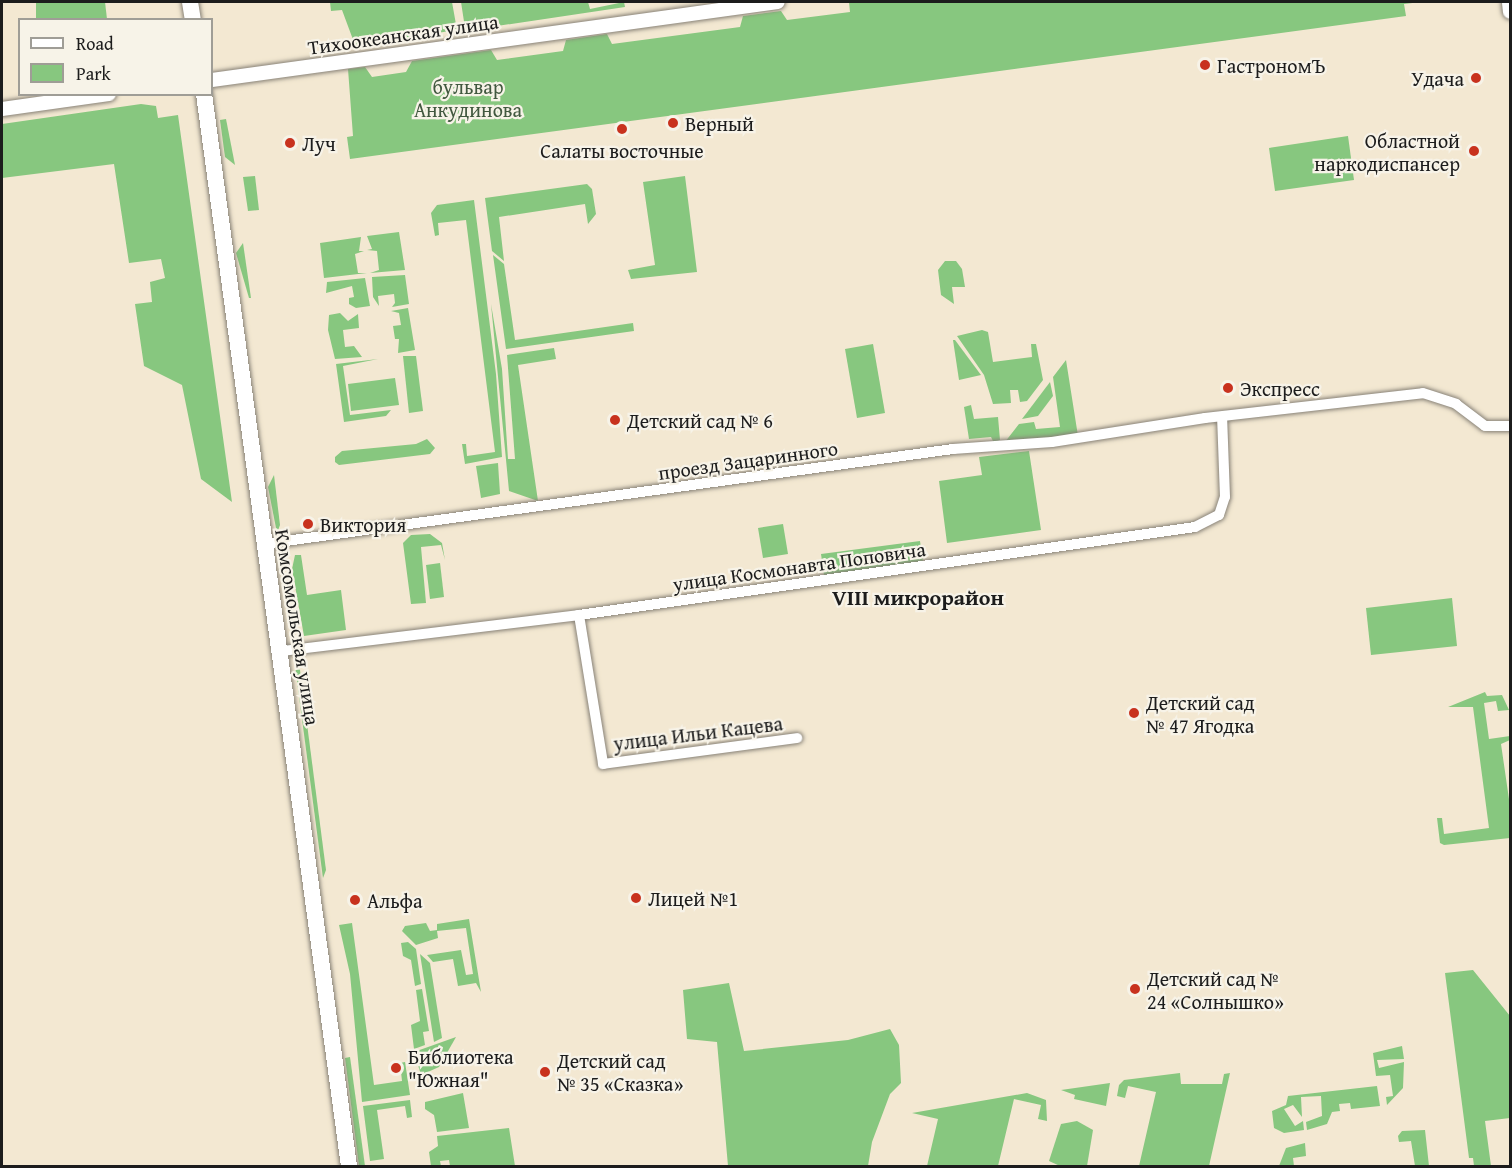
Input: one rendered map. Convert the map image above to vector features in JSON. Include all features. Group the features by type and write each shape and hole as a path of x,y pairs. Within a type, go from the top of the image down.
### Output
{"main road":[{"path":"190,2 193,18"},
{"path":"1509,2 1510,11"},
{"name":"Комсомольская улица","path":"204,96 264,544 282,651 350,1167"}],"street":[{"name":"Тихоокеанская улица","path":"213,80 778,2"},
{"path":"2,110 96,96"},
{"name":"проезд Зацаринного","path":"264,544 953,449 1052,442 1237,415 1424,393 1456,404 1479,417 1485,426 1510,426"},
{"name":"улица Космонавта Поповича","path":"282,651 579,615 1195,527 1219,516 1225,497 1222,417"},
{"name":"улица Ильи Кацева","path":"579,615 603,764 797,738"}],"green space":[{"path":"36,2 105,2 107,18 36,18"},
{"path":"330,2 452,2 457,30 355,45 342,10 331,11"},
{"path":"461,2 588,2 590,9 624,2 625,7 477,29 465,28"},
{"name":"бульвар Анкудинова","path":"849,2 1421,2 1404,4 1406,16 350,159 347,137 353,136 348,69 365,67 372,77 406,72 412,61 491,50 497,60 563,51 566,40 607,34 612,44 740,27 743,16 781,11 787,20 850,12"},
{"path":"141,104 156,106 158,118 178,115 232,502 201,479 182,385 144,366 135,304 152,302 150,282 165,278 161,259 129,263 114,164 2,178 2,124"},
{"path":"226,119 235,165 225,157 220,120"},
{"path":"1348,136 1354,180 1275,191 1269,148"},
{"path":"255,176 259,210 248,211 243,177"},
{"path":"685,176 697,272 631,279 628,270 655,265 643,182"},
{"path":"587,184 592,189 596,214 588,224 585,204 499,217 504,261 492,251 485,198"},
{"path":"474,200 496,374 502,457 465,464 462,444 466,444 467,456 495,452 466,220 438,223 439,235 435,236 431,213 437,205"},
{"path":"399,232 405,270 370,273 379,270 377,251 367,250 372,249 367,236"},
{"path":"361,237 359,251 364,251 355,254 358,273 367,273 324,278 320,243"},
{"path":"243,243 251,298 249,298 236,253"},
{"path":"493,255 504,264 515,340 633,323 634,331 506,349"},
{"path":"945,261 956,261 962,269 965,287 952,287 954,304 941,295 938,270"},
{"path":"405,275 409,304 392,307 395,303 394,294 378,296 379,306 373,297 372,277"},
{"path":"365,278 370,306 356,308 349,304 349,298 354,297 352,286 326,293 327,282"},
{"path":"491,304 502,369 508,459 515,459 507,355 554,348 556,359 518,365 538,501 509,491"},
{"path":"408,308 415,350 398,353 399,339 395,339 393,326 401,325 399,313 391,311"},
{"path":"340,313 348,321 358,314 359,328 343,330 345,347 354,346 362,357 335,359 328,330 329,315"},
{"path":"982,330 988,332 993,362 1032,357 1031,344 1036,344 1043,380 1027,401 1020,402 1018,390 1010,390 1011,403 993,404 984,375 957,336"},
{"path":"953,340 955,340 981,375 959,380"},
{"path":"873,344 885,413 857,418 845,349"},
{"path":"403,356 416,356 423,411 409,413"},
{"path":"378,359 343,366 350,415 391,410 386,416 344,422 336,364"},
{"path":"1066,360 1078,436 1005,442 1019,424 1034,422 1036,429 1060,427 1053,377"},
{"path":"395,378 399,405 351,411 348,384"},
{"path":"1050,382 1053,396 1038,416 1022,419"},
{"path":"971,405 974,419 998,417 1000,440 994,443 991,437 969,439 964,407"},
{"path":"427,439 435,448 430,454 339,465 335,462 335,457 342,451 416,444"},
{"path":"1029,451 1041,530 947,543 939,481 982,475 979,457"},
{"path":"498,463 500,494 481,498 476,466"},
{"path":"274,475 280,525 277,533 268,487"},
{"path":"783,524 788,554 763,558 758,528"},
{"path":"430,534 442,543 445,560 441,545 421,547 426,603 411,604 403,543 411,535"},
{"path":"920,541 923,562 824,575 821,554"},
{"path":"295,555 301,555 307,595 341,590 346,630 304,636 292,569"},
{"path":"440,563 444,597 430,599 426,565"},
{"path":"1452,598 1457,646 1371,655 1366,608"},
{"path":"295,666 300,670 326,870 323,878"},
{"path":"1485,692 1487,696 1502,695 1509,710 1498,711 1496,701 1484,703 1489,739 1510,736 1510,740 1501,744 1510,806 1510,838 1444,845 1440,843 1437,818 1442,818 1444,834 1489,828 1473,707 1448,707"},
{"path":"469,919 481,992 476,983 458,986 453,959 433,962 427,955 461,950 466,975 473,974 466,928 437,931 438,938 416,945 402,931 405,926 426,923 430,931 437,930 437,924"},
{"path":"352,923 374,1085 402,1081 400,1063 405,1062 410,1095 362,1102 350,974 339,925"},
{"path":"408,942 416,949 421,984 415,986 411,960 403,956 401,943"},
{"path":"420,954 430,963 442,1038 434,1042"},
{"path":"1473,970 1510,1016 1510,1118 1485,1121 1491,1166 1474,1166 1473,1158 1469,1158 1445,973"},
{"path":"729,983 744,1051 848,1040 890,1029 899,1045 901,1083 890,1094 872,1142 868,1166 728,1166 717,1042 687,1039 683,990"},
{"path":"422,989 429,1031 423,1032 425,1045 414,1049 411,1025 420,1021 416,990"},
{"path":"456,1037 439,1067 421,1075 414,1052"},
{"path":"1402,1046 1404,1059 1377,1060 1379,1068 1404,1062 1403,1088 1387,1105 1386,1097 1393,1096 1390,1075 1376,1076 1373,1053"},
{"path":"350,1057 365,1166 359,1166 345,1058"},
{"path":"1180,1073 1181,1084 1222,1084 1224,1074 1230,1073 1209,1166 1139,1166 1156,1092 1128,1086 1125,1098 1117,1096 1119,1085 1124,1080"},
{"path":"1110,1083 1106,1106 1074,1099 1075,1095 1061,1090"},
{"path":"1377,1086 1380,1106 1351,1109 1350,1103 1339,1104 1340,1111 1332,1112 1327,1124 1307,1130 1306,1122 1322,1116 1321,1096 1301,1097 1302,1117 1293,1105 1284,1109 1295,1126 1303,1121 1304,1130 1284,1133 1274,1128 1272,1111 1286,1105 1288,1096"},
{"path":"463,1093 469,1128 437,1132 434,1115 425,1109 425,1102"},
{"path":"1027,1093 1046,1100 1047,1121 1038,1119 1041,1105 1014,1099 998,1166 927,1166 938,1119 912,1113"},
{"path":"410,1100 412,1117 407,1118 405,1106 377,1110 384,1159 370,1161 363,1106"},
{"path":"1077,1121 1093,1130 1087,1166 1060,1166 1049,1161 1061,1124"},
{"path":"509,1128 515,1166 450,1166 449,1160 440,1161 441,1166 431,1166 429,1152 438,1146 437,1136"},
{"path":"1425,1130 1429,1166 1415,1166 1411,1141 1399,1142 1398,1136 1402,1131"},
{"path":"1305,1143 1306,1156 1293,1158 1294,1166 1279,1166 1286,1148"}],"place":[{"name":"ГастрономЪ","path":"1205,65"},
{"name":"Удача","path":"1476,78"},
{"name":"Верный","path":"673,123"},
{"name":"Салаты восточные","path":"622,129"},
{"name":"Луч","path":"290,143"},
{"name":"Областной наркодиспансер","path":"1474,151"},
{"name":"Экспресс","path":"1228,388"},
{"name":"Детский сад № 6","path":"615,420"},
{"name":"Виктория","path":"308,524"},
{"name":"Детский сад № 47 Ягодка","path":"1134,713"},
{"name":"Лицей №1","path":"636,898"},
{"name":"Альфа","path":"355,900"},
{"name":"Детский сад № 24 «Солнышко»","path":"1135,989"},
{"name":"Библиотека \"Южная\"","path":"396,1068"},
{"name":"Детский сад № 35 «Сказка»","path":"545,1072"}],"district":[{"name":"VIII микрорайон","path":"918,598"}]}
